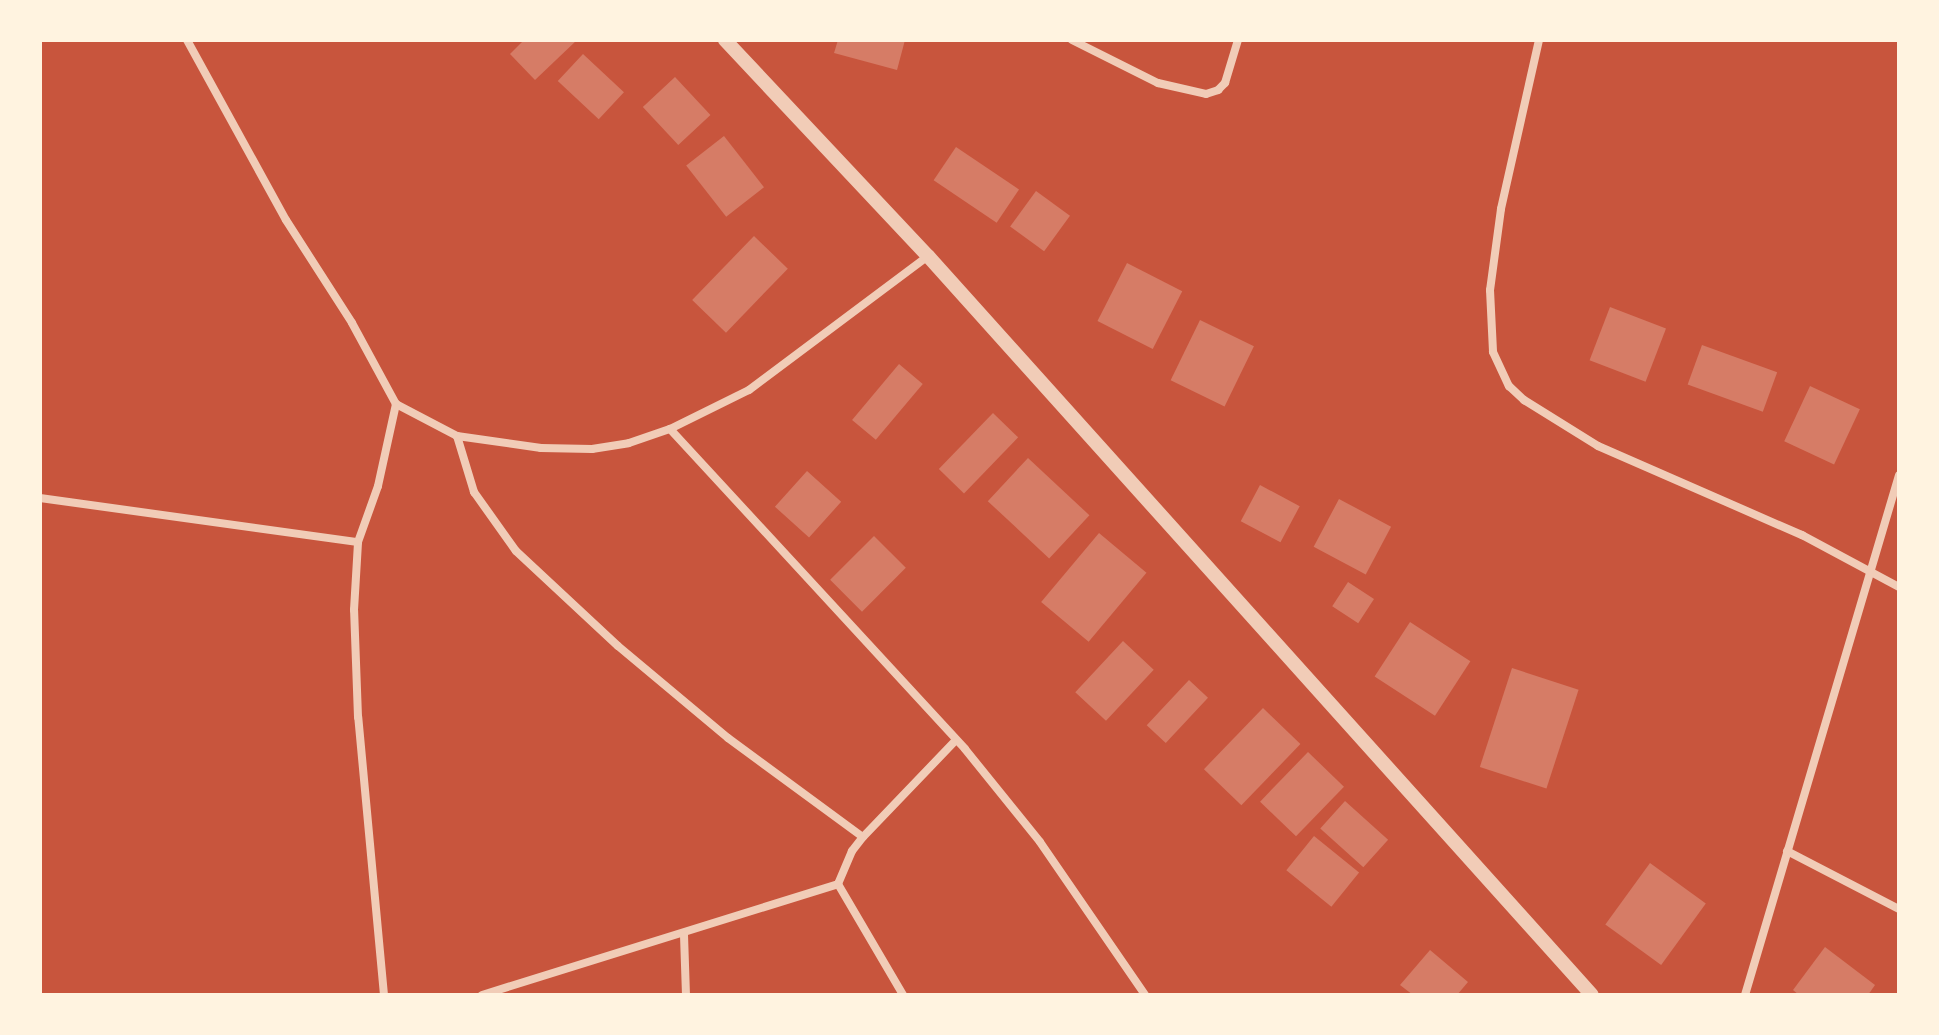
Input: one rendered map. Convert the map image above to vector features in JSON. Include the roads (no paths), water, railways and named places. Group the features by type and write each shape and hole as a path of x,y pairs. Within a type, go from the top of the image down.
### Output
{"street":[{"path":"187,40 286,220 352,323 396,404 457,436 541,448 592,449 629,443 670,429 749,390 928,256"},
{"path":"725,40 928,256 1592,995"},
{"path":"1072,40 1158,83 1206,94 1218,90 1225,83 1238,40"},
{"path":"1537,41 1501,209 1490,290 1493,352 1509,386 1524,400 1598,446 1802,535 1899,587"},
{"path":"384,995 358,717 354,610 358,542 378,486 396,404"},
{"path":"670,429 956,740 1040,842 1145,995"},
{"path":"457,436 474,492 516,551 618,646 728,738 863,837"},
{"path":"1745,995 1899,475"},
{"path":"40,498 358,542"},
{"path":"482,995 684,935 838,884 852,851 863,837 956,740"},
{"path":"1787,851 1899,909"},
{"path":"838,884 903,995"},
{"path":"684,935 686,995"}]}
